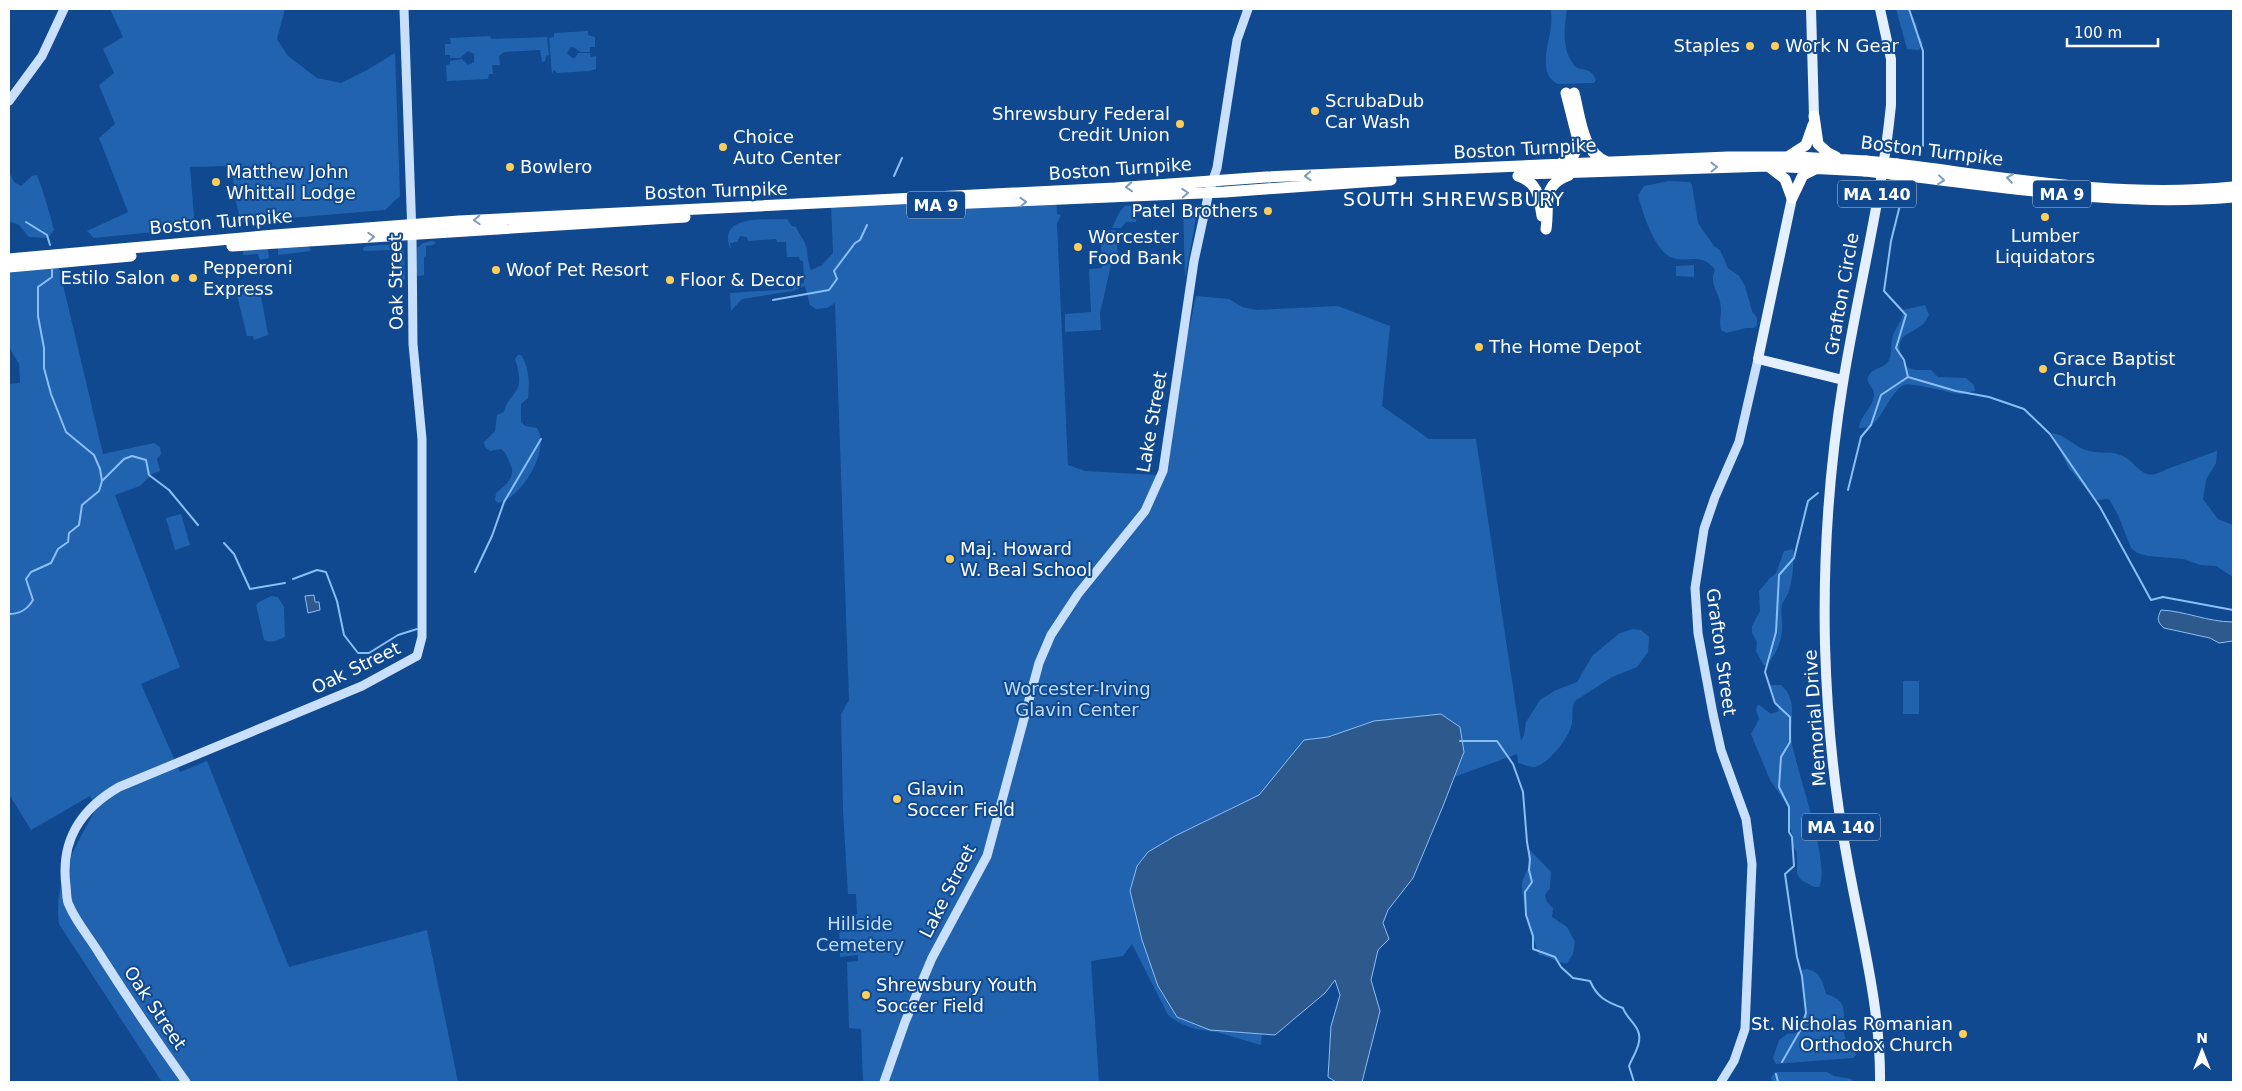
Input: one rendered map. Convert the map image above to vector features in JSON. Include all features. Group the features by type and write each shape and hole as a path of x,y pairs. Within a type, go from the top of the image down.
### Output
{"highway":[{"path":"1559,164 1572,157 1579,144 1570,93 1588,144 1596,156 1607,162"},
{"path":"1786,157 1798,152 1806,145 1811,135 1814,116"},
{"path":"1814,116 1818,144 1828,153 1840,158"},
{"name":"Boston Turnpike","path":"9,267 594,213 1115,188 1213,180 1709,157 1840,158 1866,166"},
{"name":"Boston Turnpike","path":"9,259 412,230 1209,192 1514,174 1655,168 1768,166 1819,168 1866,166 2096,189 2159,191 2233,188"},
{"path":"1768,166 1786,181 1792,198"},
{"path":"1792,198 1805,174 1819,168"},
{"name":"Boston Turnpike","path":"1895,169 2106,199 2152,200 2233,197"},
{"path":"1514,174 1528,180 1536,188 1546,229 1551,185 1558,179 1576,172"}],"main road":[{"path":"1812,9 1814,116"},
{"name":"Grafton Circle","path":"1758,359 1843,380 1891,105 1891,59 1880,9"},
{"name":"Grafton Street","path":"1758,359 1792,198"},
{"name":"Memorial Drive","path":"1843,380 1832,458 1826,521 1824,586 1826,679 1831,748 1840,817 1873,1000 1880,1082"}],"street":[{"path":"9,101 42,56 64,9"},
{"name":"Oak Street","path":"186,1082 138,1015 68,904 65,876 71,838 87,811 100,798 120,786 354,690 417,656 422,637 422,439 413,344 412,230 404,9"},
{"name":"Lake Street","path":"884,1082 905,1022 932,958 987,856 1039,663 1051,634 1078,594 1145,511 1163,471 1194,261 1209,192 1217,168 1237,40 1248,9"},
{"name":"Grafton Street","path":"1721,1082 1734,1061 1745,1029 1752,864 1746,819 1721,750 1713,714 1698,633 1695,588 1704,529 1715,497 1739,442 1758,359"}],"green space":[{"path":"110,9 285,9 277,39 288,56 317,78 341,83 395,53 400,196 385,210 241,222 230,166 190,167 195,228 94,238 87,231 128,212 99,138 115,124 99,85 114,73 103,49 123,37"},
{"path":"1550,9 1567,9 1565,40 1568,55 1577,68 1593,74 1596,80 1594,83 1558,84 1550,78 1546,70 1546,60 1552,17"},
{"path":"1896,9 1908,9 1917,25 1918,33 1923,43 1919,50 1907,49"},
{"path":"588,31 588,35 595,37 595,47 590,47 590,52 580,52 571,47 567,53 572,58 575,58 578,53 590,53 591,57 596,56 596,69 557,73 554,70 552,74 549,38 554,37 554,33"},
{"path":"490,36 491,39 547,37 549,55 542,62 540,50 504,52 499,56 500,65 492,65 493,74 489,74 488,79 447,81 446,65 450,64 450,61 462,59 468,65 474,62 474,54 468,51 460,58 450,58 450,55 445,55 445,44 451,44 450,38"},
{"path":"9,171 14,182 21,186 32,176 37,175 54,230 48,238 29,237 19,225 9,221"},
{"path":"1669,181 1690,182 1692,185 1698,223 1714,246 1720,250 1728,268 1739,276 1745,286 1752,311 1757,318 1757,325 1754,328 1726,333 1721,330 1721,309 1713,280 1715,270 1705,261 1679,259 1666,255 1655,240 1646,221 1638,195 1644,186"},
{"name":"Worcester-Irving Glavin Center","path":"1056,194 1057,214 1061,215 1057,224 1068,465 1085,471 1158,475 1196,296 1229,299 1242,307 1257,310 1338,306 1390,326 1382,406 1429,439 1476,439 1521,741 1526,722 1540,700 1556,690 1577,682 1593,655 1620,633 1633,629 1641,630 1649,637 1648,652 1637,667 1612,677 1575,701 1572,723 1567,736 1558,750 1540,765 1532,767 1518,763 1517,754 1279,841 1261,1045 1221,1033 1190,1027 1168,1015 1132,944 1123,956 1091,961 1099,1082 867,1082 863,1081 861,1029 849,1028 847,962 858,961 858,955 840,957 839,915 857,914 856,894 848,894 843,810 841,714 849,700 835,303 827,308 816,309 810,305 805,286 793,291 742,299 731,311 730,293 793,289 793,284 804,283 803,261 799,257 787,257 786,242 777,242 776,239 748,241 747,237 740,236 737,242 730,243 731,249 728,238 730,231 735,225 742,222 761,219 787,219 792,226 796,227 805,243 811,270 822,265 833,253 831,203"},
{"path":"1183,203 1198,207 1185,278"},
{"path":"1138,205 1136,222 1126,222 1121,228 1112,228 1120,211 1125,206"},
{"path":"1116,230 1118,257 1102,258 1100,231"},
{"path":"436,242 433,245 426,246 424,275 418,276 416,274 417,248 423,243"},
{"path":"401,245 404,252 405,279 401,281 399,259 393,255 391,250 364,251 363,248 367,246"},
{"path":"309,247 311,251 278,255 278,248"},
{"path":"268,249 269,258 260,260 258,254 243,255 243,251"},
{"path":"57,259 103,454 154,443 160,447 161,454 157,459 160,471 152,474 140,486 115,495 180,667 141,684 180,772 207,761 289,967 427,930 458,1082 162,1082 59,924 59,893 63,879 74,850 96,809 90,796 31,830 9,794 9,384 20,383 19,364 9,347 9,265"},
{"path":"1112,261 1100,313 1101,330 1065,332 1065,314 1091,312 1089,269 1102,268 1102,262"},
{"path":"1694,265 1694,277 1676,276 1676,266"},
{"path":"260,291 268,335 254,340 253,336 247,336 237,295"},
{"path":"1925,305 1929,315 1925,322 1901,340 1900,349 1903,362 1909,368 1931,370 1938,377 1966,378 1974,385 1975,391 1962,394 1908,384 1904,385 1892,396 1873,423 1867,427 1859,428 1861,419 1871,405 1874,396 1868,381 1869,375 1888,362 1893,335 1901,320 1903,310"},
{"path":"518,355 521,355 526,365 529,381 528,398 521,404 521,422 525,426 537,428 540,437 540,448 532,472 525,483 507,499 498,503 495,500 496,493 509,480 512,468 503,450 490,451 485,447 484,442 495,431 497,415 504,412 507,403 518,387 519,375 515,359"},
{"path":"2052,433 2093,452 2120,455 2127,458 2141,471 2151,475 2217,451 2216,463 2206,480 2203,499 2218,519 2233,525 2233,577 2216,566 2200,565 2183,559 2148,556 2137,553 2131,548 2118,515 2109,499 2096,500 2068,467"},
{"path":"181,514 190,545 175,550 166,518"},
{"path":"1793,549 1791,583 1781,608 1781,639 1774,655 1764,666 1756,651 1757,642 1752,633 1752,626 1760,611 1759,591 1776,573 1784,551"},
{"path":"271,596 278,597 284,607 285,637 269,642 264,640 256,605"},
{"path":"1903,681 1919,681 1919,714 1903,714"},
{"path":"1770,685 1781,685 1787,691 1792,705 1792,743 1821,859 1819,887 1814,887 1801,880 1797,874 1797,853 1792,844 1793,837 1789,824 1788,806 1770,780 1751,734 1759,719 1756,709 1758,704 1771,714 1779,711"},
{"path":"1530,850 1551,872 1550,888 1545,895 1547,902 1553,908 1552,917 1567,927 1575,942 1573,954 1567,963 1539,955 1522,891 1522,883 1529,865 1528,856"},
{"path":"1806,969 1818,975 1826,994 1834,997 1842,1005 1844,1010 1844,1034 1855,1052 1856,1055 1853,1058 1776,1064 1773,1058 1779,1040 1787,1034 1796,1033 1804,1017 1806,1003 1800,971"},
{"path":"1775,1072 1827,1072 1834,1076 1851,1079 1853,1082 1773,1082 1771,1078"}],"shaded area":[{"path":"314,595 315,602 319,602 320,610 308,613 305,596"},
{"path":"2161,610 2233,622 2233,641 2219,643 2210,638 2164,628 2158,620"},
{"path":"1441,714 1460,727 1464,752 1413,878 1388,910 1383,923 1389,939 1378,950 1371,980 1380,1011 1362,1082 1336,1082 1328,1077 1331,1026 1340,995 1335,980 1325,993 1275,1035 1210,1030 1177,1017 1158,986 1142,940 1130,891 1137,866 1148,852 1175,836 1259,795 1304,740 1328,737 1374,721"}],"waterway":[{"path":"1909,9 1923,51 1923,146"},
{"path":"894,176 902,158"},
{"path":"1848,490 1861,437 1871,425 1881,395 1908,377 1904,360 1896,348 1906,315 1884,291 1891,241 1900,205"},
{"path":"26,222 47,235 50,245"},
{"path":"773,300 829,290 837,279 834,271 855,243 860,240 867,225"},
{"path":"52,270 52,277 38,287 38,316 44,348 44,368 51,394 66,432 94,455 100,469 102,481"},
{"path":"1908,377 1956,391 1989,397 2024,409 2050,434 2100,507 2151,600 2163,597 2233,610"},
{"path":"475,572 492,536 504,502 541,439"},
{"path":"9,614 23,611 31,603 33,600 26,579 31,572 51,563 58,549 68,542 69,533 79,525 82,505 99,491 102,481 124,459 132,456 146,460 149,475 169,490 198,525"},
{"path":"1782,1062 1801,1029 1806,1013 1802,976 1797,957 1785,874 1794,866 1792,837 1789,832 1789,807 1779,787 1781,757 1790,742 1790,717 1775,703 1765,672 1776,632 1779,575 1794,558 1808,501 1818,493"},
{"path":"224,543 234,554 250,589 285,583"},
{"path":"293,579 317,570 326,572 337,601 344,635 358,653 369,653 398,635 417,629"},
{"path":"1460,741 1497,741 1513,764 1523,792 1530,859 1529,870 1532,882 1525,892 1526,915 1533,936 1533,949 1555,957 1561,967 1573,978 1590,981 1603,998 1623,1008 1637,1028 1639,1035 1638,1044 1629,1066 1634,1082"},
{"path":"1776,1074 1778,1082"}],"place":[{"name":"Staples","path":"1750,46"},
{"name":"Work N Gear","path":"1775,46"},
{"name":"ScrubaDub Car Wash","path":"1315,111"},
{"name":"Shrewsbury Federal Credit Union","path":"1180,124"},
{"name":"Choice Auto Center","path":"723,147"},
{"name":"Bowlero","path":"510,167"},
{"name":"Matthew John Whittall Lodge","path":"216,182"},
{"name":"Patel Brothers","path":"1268,211"},
{"name":"Lumber Liquidators","path":"2045,217"},
{"name":"Worcester Food Bank","path":"1078,247"},
{"name":"Woof Pet Resort","path":"496,270"},
{"name":"Estilo Salon","path":"175,278"},
{"name":"Pepperoni Express","path":"193,278"},
{"name":"Floor & Decor","path":"670,280"},
{"name":"The Home Depot","path":"1479,347"},
{"name":"Grace Baptist Church","path":"2043,369"},
{"name":"Maj. Howard W. Beal School","path":"950,559"},
{"name":"Glavin Soccer Field","path":"897,799"},
{"name":"Shrewsbury Youth Soccer Field","path":"866,995"},
{"name":"St. Nicholas Romanian Orthodox Church","path":"1963,1034"}],"district":[{"name":"SOUTH SHREWSBURY","path":"1454,199"}],"park label":[{"name":"Hillside Cemetery","path":"860,934"}]}
